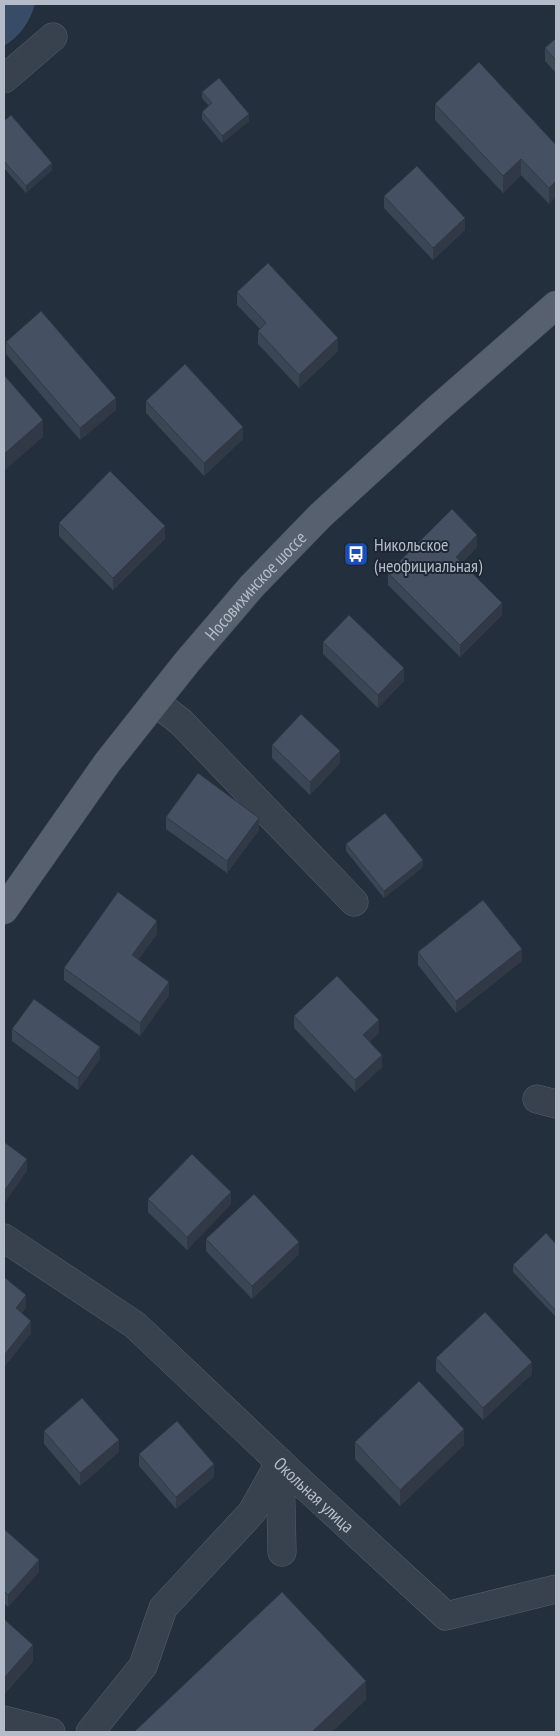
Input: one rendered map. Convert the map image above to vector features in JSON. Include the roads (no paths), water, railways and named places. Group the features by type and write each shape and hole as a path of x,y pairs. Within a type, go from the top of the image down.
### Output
{"main road":[{"name":"Носовихинское шоссе","path":"4,910 107,763 155,702 252,586 321,515 436,410 556,305"}],"street":[{"path":"4,78 53,37"},
{"path":"155,702 181,722 354,902"},
{"path":"4,1238 135,1325 280,1462 282,1552"},
{"name":"Окольная улица","path":"90,1732 143,1666 163,1608 252,1512 280,1462 446,1616 556,1589"},
{"path":"4,1720 51,1732"}],"water":[{"path":"4,4 35,4 24,28 4,46"}],"place":[{"name":"Никольское (неофициальная)","path":"356,554"}]}
